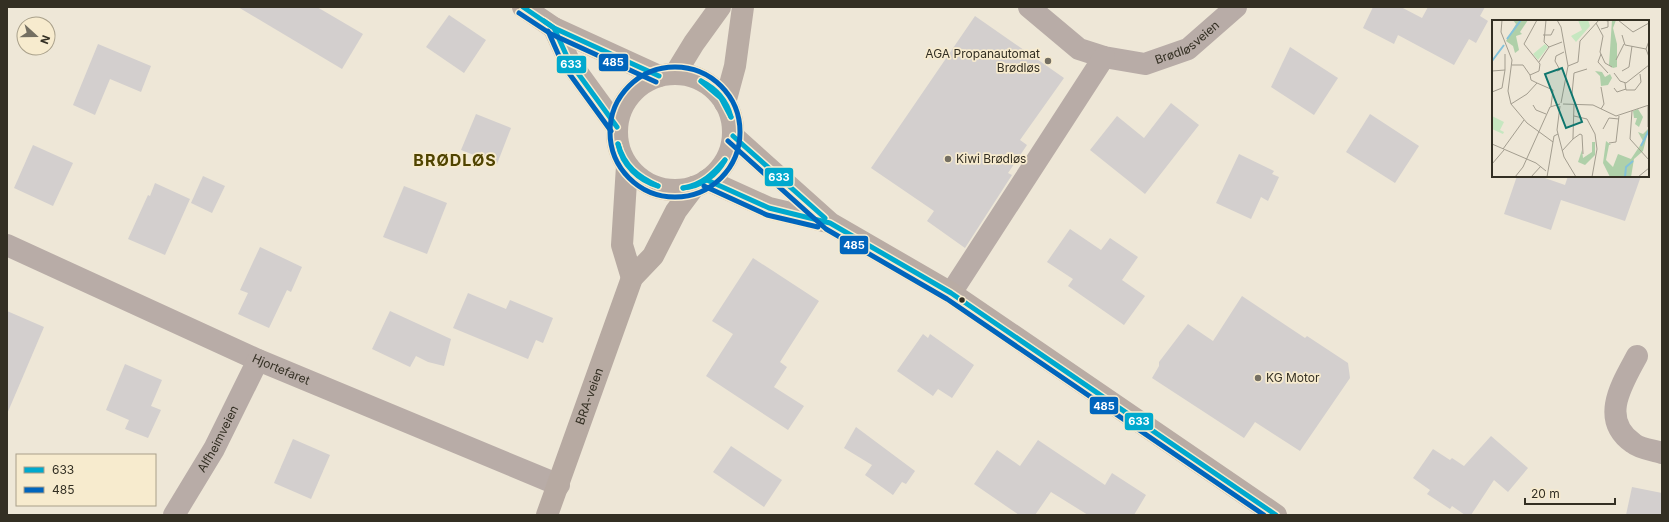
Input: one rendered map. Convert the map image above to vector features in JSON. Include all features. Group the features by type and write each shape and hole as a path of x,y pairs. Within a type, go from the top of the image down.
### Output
{"main road":[{"path":"524,7 554,28 667,75 695,77 713,88 725,103 731,119 733,136 728,153 720,168 701,183 670,190 646,183 627,166 618,148 617,127 623,104 638,86 667,75 694,43 720,7"},
{"path":"725,103 735,66 743,7"},
{"path":"554,28 569,62 617,127"},
{"path":"733,136 830,223 951,293 1276,515"},
{"path":"627,166 622,245 632,278"},
{"path":"701,183 768,208 830,223"},
{"name":"BRA-veien","path":"547,515 632,278 653,256 676,212 701,183"}],"street":[{"name":"Brødløsveien","path":"1029,7 1079,49 1104,57 1144,64 1188,49 1236,7"},
{"path":"951,293 1104,57"},
{"name":"Hjortefaret","path":"7,244 258,360 559,485"},
{"path":"1637,356 1619,390 1614,411 1619,429 1634,444 1662,454"},
{"name":"Alfheimveien","path":"174,515 214,449 258,360"}],"building":[{"path":"238,7 317,7 363,34 342,69"},
{"path":"1373,7 1401,7 1422,18 1428,7 1485,7 1480,16 1488,21 1476,43 1469,39 1454,65 1398,35 1394,44 1363,28"},
{"path":"449,15 486,40 464,73 426,47"},
{"path":"975,16 1064,78 1020,140 1027,145 1008,173 1012,175 965,248 927,221 934,211 871,168"},
{"path":"98,44 151,66 141,92 110,79 95,115 73,105"},
{"path":"1290,47 1338,78 1314,115 1271,87"},
{"path":"1171,103 1199,125 1145,194 1090,150 1117,116 1144,138"},
{"path":"476,114 511,128 497,164 461,150"},
{"path":"1370,114 1419,146 1395,183 1346,152"},
{"path":"33,145 73,163 53,206 14,188"},
{"path":"1239,154 1274,171 1272,174 1279,177 1268,201 1261,197 1251,219 1216,203"},
{"path":"203,176 225,186 212,213 191,203"},
{"path":"1517,177 1542,177 1565,185 1568,177 1641,177 1625,221 1561,200 1551,230 1504,214"},
{"path":"155,183 190,199 165,255 128,239"},
{"path":"404,186 447,203 427,254 383,237"},
{"path":"1070,229 1101,250 1110,238 1138,257 1122,280 1145,296 1124,325 1068,286 1073,279 1047,262"},
{"path":"260,247 302,267 291,292 287,290 269,328 238,314 248,293 240,290"},
{"path":"753,258 819,301 780,362 787,367 774,387 804,406 788,430 706,376 733,334 712,321"},
{"path":"468,293 506,309 510,300 553,318 543,343 536,340 528,359 453,328"},
{"path":"1242,296 1305,338 1307,336 1348,363 1350,378 1300,451 1255,422 1244,438 1152,378 1159,366 1159,362 1188,324 1213,341"},
{"path":"7,311 44,327 7,414"},
{"path":"390,311 451,339 444,366 428,362 416,356 410,367 372,349"},
{"path":"923,334 928,338 930,334 974,365 952,398 938,389 933,396 897,371"},
{"path":"125,364 162,380 151,406 161,410 148,438 125,429 129,420 106,410"},
{"path":"856,427 915,471 906,484 902,482 893,495 865,475 872,465 844,448"},
{"path":"1491,436 1528,468 1508,492 1494,480 1471,515 1465,515 1452,506 1450,509 1427,494 1430,490 1413,478 1433,449 1450,460 1452,458 1464,466"},
{"path":"293,439 330,455 311,499 274,483"},
{"path":"1038,440 1105,485 1112,473 1146,495 1134,515 1088,515 1051,492 1035,515 1019,515 974,484 997,450 1020,466"},
{"path":"731,446 782,480 764,507 713,472"},
{"path":"1632,487 1662,493 1662,515 1626,515"}],"transit line":[{"name":"633","path":"523,7 554,28 569,61 617,127"},
{"name":"485","path":"519,13 551,34 656,82"},
{"name":"633","path":"544,21 554,28 659,76"},
{"name":"485","path":"548,31 563,65 611,131"},
{"name":"485","path":"675,67 700,72 721,86 735,107 740,132 735,157 721,178 700,192 675,197 650,192 629,178 615,157 610,132 615,107 629,86 650,72 675,67"},
{"name":"633","path":"701,81 707,84 720,96 727,106 731,117"},
{"name":"633","path":"701,81 721,98 731,117"},
{"name":"633","path":"733,136 825,218"},
{"name":"485","path":"728,141 826,229 947,299 1264,515"},
{"name":"633","path":"618,144 628,165 638,175 658,186"},
{"name":"633","path":"618,144 623,159 632,171 644,180 658,186"},
{"name":"633","path":"683,188 690,187 701,182 716,170 725,160"},
{"name":"633","path":"683,188 702,183 718,171 725,160"},
{"name":"633","path":"707,180 769,208 830,223 951,293 1276,515"},
{"name":"485","path":"704,186 767,215 818,227"}],"place":[{"name":"AGA Propanautomat Brødløs","path":"1048,61"},
{"name":"Kiwi Brødløs","path":"948,159"},
{"name":"KG Motor","path":"1258,378"}],"district":[{"name":"BRØDLØS","path":"455,160"}]}
